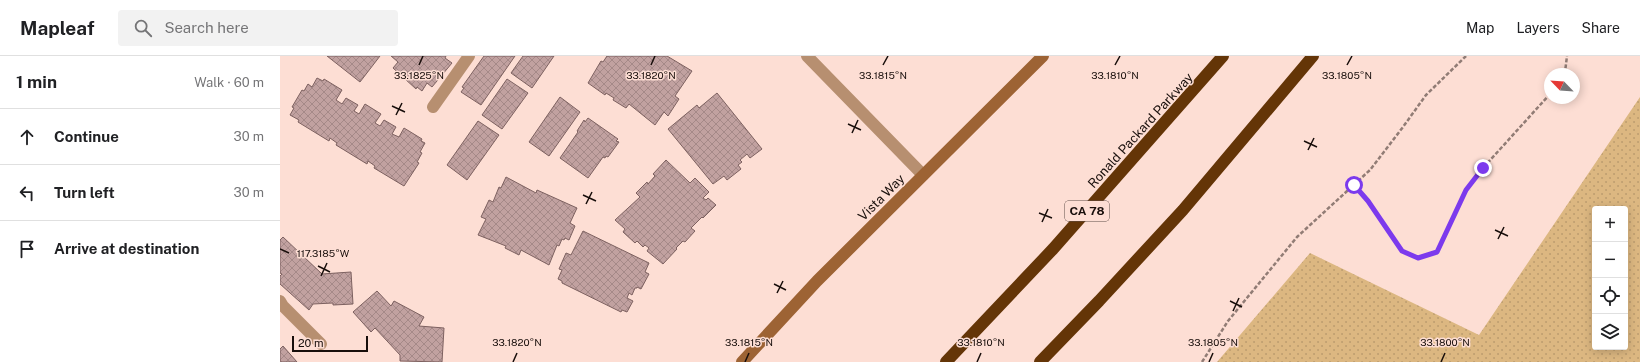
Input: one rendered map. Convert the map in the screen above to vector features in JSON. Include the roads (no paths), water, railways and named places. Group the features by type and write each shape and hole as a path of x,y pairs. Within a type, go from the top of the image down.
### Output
{"highway":[{"name":"Ronald Packard Parkway","path":"946,362 1053,249 1223,56"},
{"path":"1040,362 1183,210 1313,56"}],"main road":[{"name":"Vista Way","path":"742,362 817,281 1043,56"}],"street":[{"path":"433,107 469,56"},
{"path":"807,56 922,175"},
{"path":"280,300 283,306 321,344"}]}
